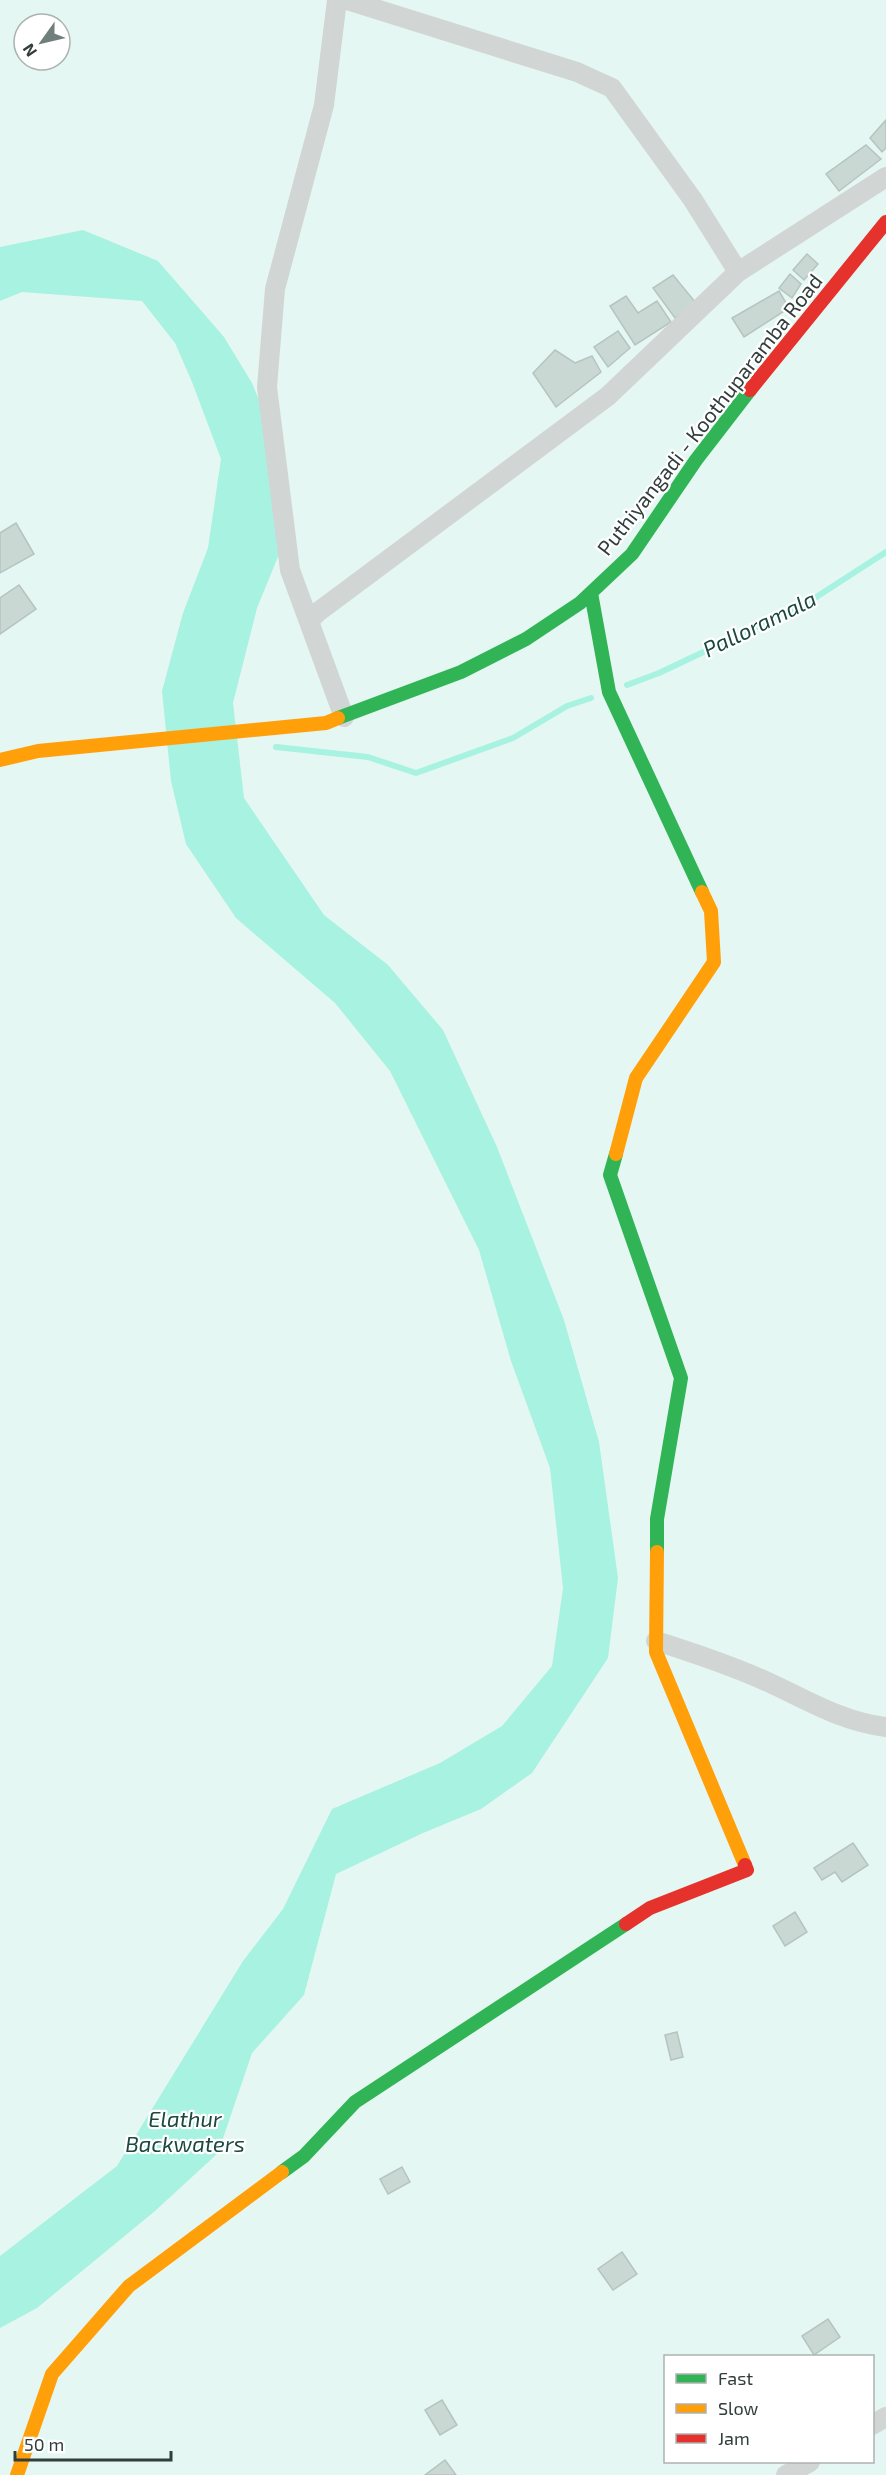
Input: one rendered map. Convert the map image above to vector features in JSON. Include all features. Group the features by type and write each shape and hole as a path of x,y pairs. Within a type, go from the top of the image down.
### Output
{"street":[{"path":"335,720 309,621 290,570 267,387 275,290 324,105 337,0"},
{"path":"347,0 577,72 612,88 693,200 738,272"},
{"path":"309,621 608,396 738,272 886,177"},
{"name":"Puthiyangadi - Koothuparamba Road","path":"0,760 38,751 335,720 461,672 526,639 591,593 632,554 696,460 763,372 886,222"},
{"path":"17,2475 52,2374 129,2286 304,2157 355,2102 650,1908 747,1870 656,1652 657,1519 681,1378 610,1174 636,1078 714,962 711,911 609,692 591,593"},
{"path":"656,1641 718,1661 836,1715 863,1724 886,1727"},
{"path":"786,2475 808,2463"}],"water":[{"name":"Elathur Backwaters","path":"83,230 158,261 224,337 252,383 275,439 284,542 257,608 233,703 244,798 324,915 388,965 443,1030 497,1147 564,1320 599,1442 618,1578 608,1658 532,1773 481,1809 423,1833 336,1874 304,1995 252,2053 218,2153 155,2211 37,2308 0,2328 0,2256 117,2166 243,1961 283,1909 332,1809 440,1763 502,1726 552,1666 563,1588 550,1468 511,1361 479,1250 390,1071 335,1003 236,918 186,844 171,781 162,691 183,613 208,548 221,459 175,343 142,301 22,292 0,301 0,247"}],"building":[{"path":"886,120 886,148 882,152 870,138"},
{"path":"866,145 881,159 839,191 826,174"},
{"path":"807,254 818,264 804,280 793,270"},
{"path":"790,274 801,284 792,298 779,288"},
{"path":"673,275 696,303 675,318 653,288"},
{"path":"779,291 789,308 744,337 732,318"},
{"path":"626,296 638,313 657,301 671,322 635,345 610,306"},
{"path":"618,331 630,348 608,367 594,347"},
{"path":"555,350 575,363 592,356 601,372 556,407 533,373"},
{"path":"16,523 34,554 0,573 0,533"},
{"path":"19,585 36,609 0,634 0,598"},
{"path":"853,1843 868,1865 842,1882 835,1872 822,1880 814,1868"},
{"path":"795,1912 807,1932 785,1946 773,1926"},
{"path":"677,2032 683,2057 671,2060 665,2035"},
{"path":"402,2167 410,2182 388,2194 380,2179"},
{"path":"622,2252 637,2274 613,2290 598,2269"},
{"path":"828,2319 840,2337 814,2355 802,2336"},
{"path":"442,2400 457,2425 440,2435 425,2410"},
{"path":"445,2460 456,2475 425,2475"}],"waterway":[{"name":"Palloramala","path":"627,685 659,673 807,603 886,552"},
{"path":"276,747 368,757 416,773 513,738 567,706 591,698"}],"traffic: fast":[{"path":"338,718 461,672 526,639 580,603 632,554 696,460 750,390"},
{"path":"591,593 609,692 702,892"},
{"path":"616,1154 610,1175 681,1378 657,1519 657,1552"},
{"path":"282,2172 304,2156 355,2102 626,1924"}],"traffic: slow":[{"path":"0,760 38,751 326,723 338,718"},
{"path":"616,1154 636,1078 714,962 711,911 702,892"},
{"path":"657,1552 656,1652 745,1865"},
{"path":"17,2475 52,2374 129,2286 282,2172"}],"traffic: jam":[{"path":"750,390 886,222"},
{"path":"626,1924 650,1908 747,1870 745,1865"}]}
